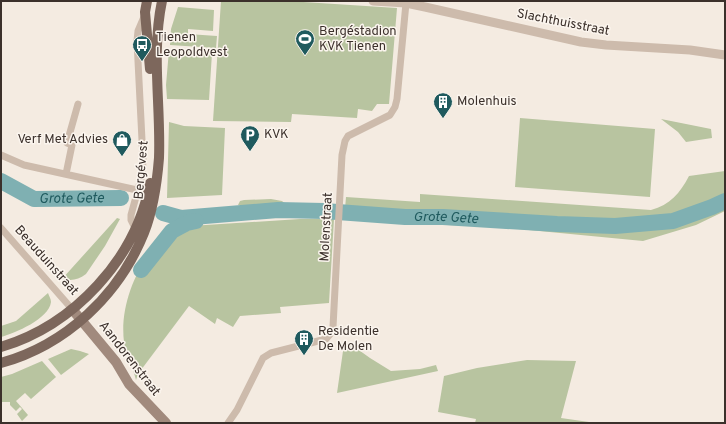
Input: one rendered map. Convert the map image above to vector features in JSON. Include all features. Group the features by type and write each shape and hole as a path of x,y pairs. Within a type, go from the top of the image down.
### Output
{"main road":[{"name":"Bergévest","path":"1,347 29,337 72,309 95,288 118,261 135,228 148,191 152,156 151,89 145,15 147,1"},
{"name":"Bergévest","path":"1,363 39,349 82,320 122,274 144,232 153,202 159,159 156,38 162,1"},
{"name":"Aandorenstraat","path":"72,309 116,362 129,384 166,423"}],"street":[{"name":"Slachthuisstraat","path":"373,1 406,3 581,42 690,50 725,55"},
{"name":"Molenstraat","path":"228,423 263,358 271,353 321,342 329,337 332,332 342,155 348,136 390,115 395,107 406,3"},
{"name":"Bergévest","path":"135,228 131,220 131,216 142,175 143,152 137,41 138,31 145,15"},
{"path":"66,174 72,145 67,143 78,104"},
{"path":"1,155 24,165 137,190"},
{"name":"Beauduinstraat","path":"1,228 72,309"}],"green space":[{"name":"Bergéstadion KVK Tienen","path":"221,1 288,1 397,8 389,104 377,104 372,111 358,109 357,118 292,114 291,122 213,121"},
{"path":"178,7 214,10 213,31 188,29 188,34 217,36 216,48 170,45 171,29"},
{"path":"169,50 212,53 209,100 167,99 166,85"},
{"path":"520,118 655,129 650,197 515,187"},
{"path":"661,119 711,129 712,138 686,142 678,132"},
{"path":"169,122 184,126 225,128 222,195 167,198"},
{"path":"725,171 725,211 696,225 643,241 499,227 422,224 424,213 345,209 346,197 420,202 420,194 651,210 664,205 674,198 689,176"},
{"path":"271,199 282,201 288,206 268,207 238,205 240,201 244,200"},
{"path":"117,218 120,219 105,246 86,274 75,280 62,279"},
{"path":"300,219 334,219 329,303 280,307 281,313 240,316 233,327 217,318 215,324 189,306 138,374 136,380 124,342 124,317 126,305 134,280 140,268 155,248 166,246 179,231 190,226"},
{"path":"48,293 51,302 49,308 44,314 22,329 1,337 1,326 16,321"},
{"path":"349,343 391,371 420,369 436,365 438,371 337,393 344,344"},
{"path":"71,349 89,354 61,375 48,359"},
{"path":"527,360 576,361 561,418 596,423 475,423 476,419 438,412 444,376 477,368"},
{"path":"42,361 56,377 31,399 25,393 16,401 28,415 22,421 17,414 22,409 20,407 16,411 10,405 10,402 1,402 1,377 12,374"}],"waterway":[{"name":"Grote Gete","path":"1,181 34,199 121,198"},
{"name":"Grote Gete","path":"163,213 181,218 278,210 324,211 405,217 443,217 615,226 673,221 725,201"},
{"path":"141,270 172,231 187,223 196,221"}],"place":[{"name":"Bergéstadion KVK Tienen","path":"305,56"},
{"name":"Tienen Leopoldvest","path":"142,62"},
{"name":"Molenhuis","path":"443,119"},
{"name":"KVK","path":"250,152"},
{"name":"Verf Met Advies","path":"122,157"},
{"name":"Residentie De Molen","path":"304,356"}]}
